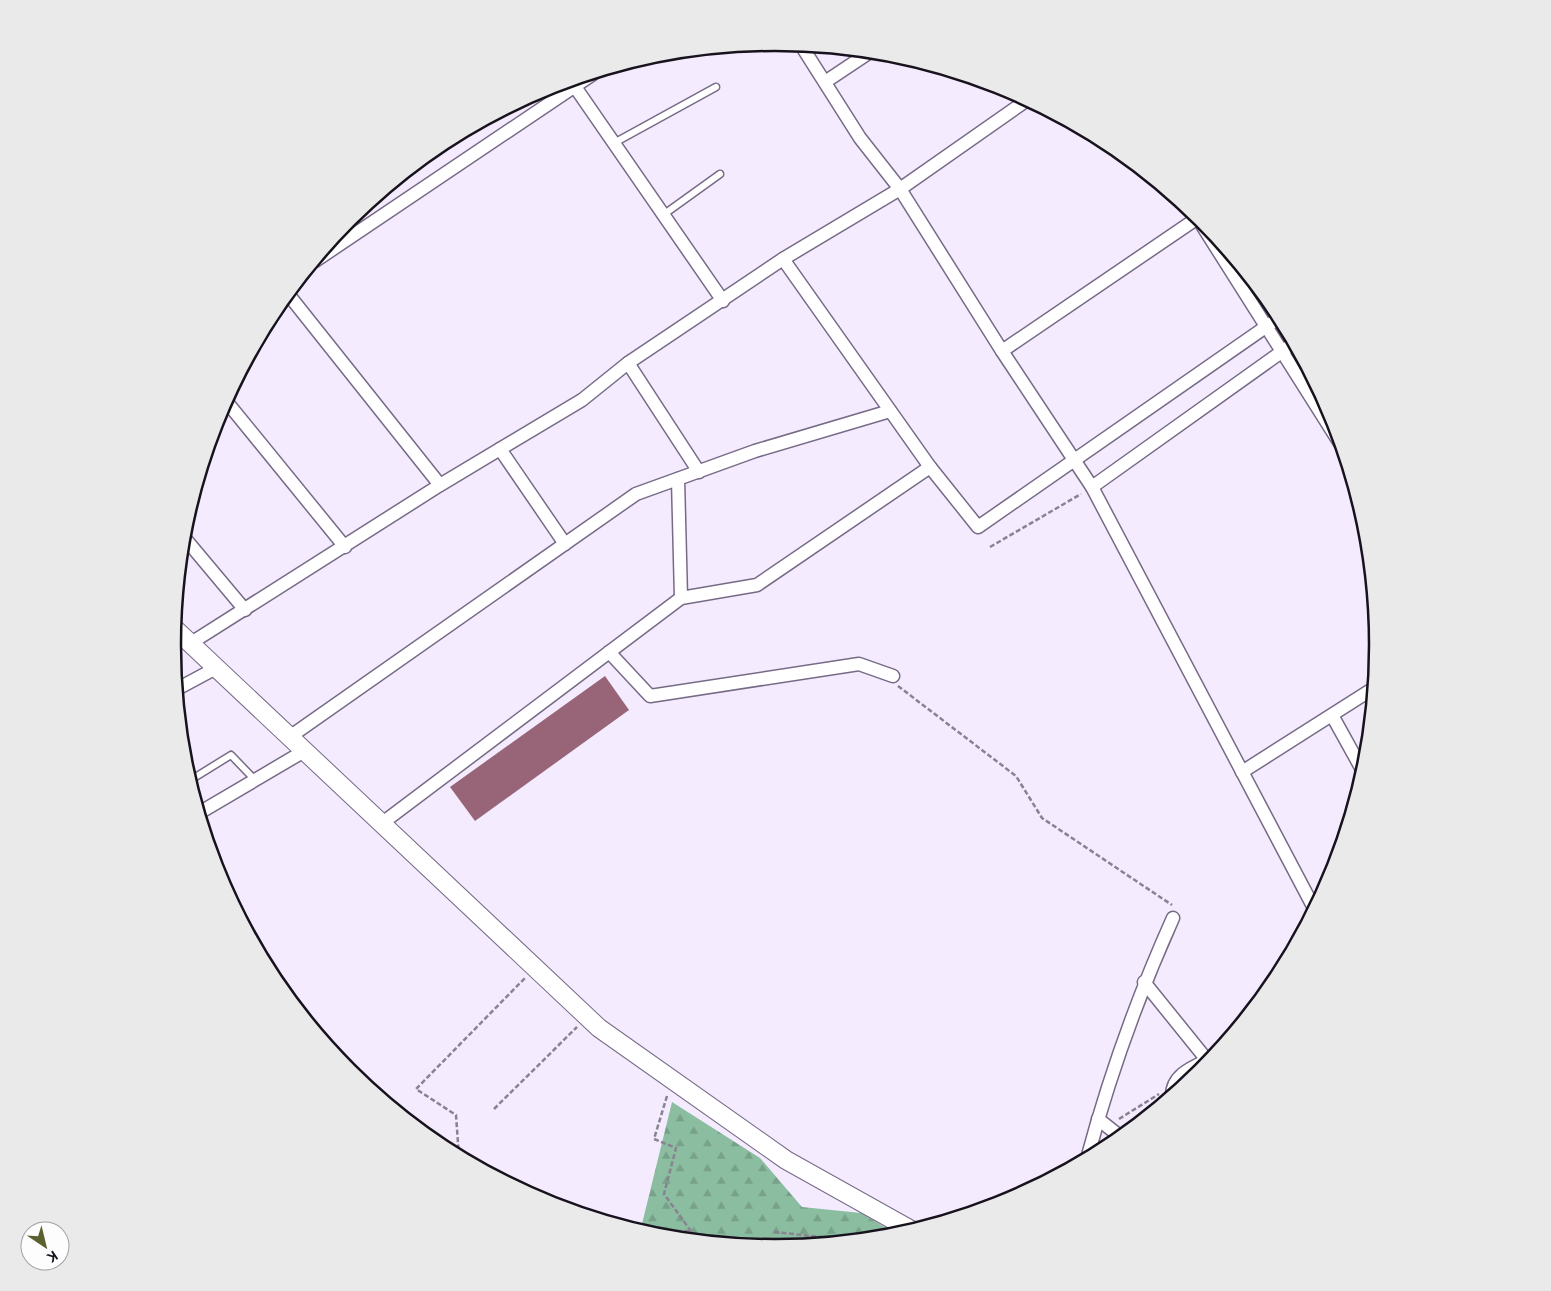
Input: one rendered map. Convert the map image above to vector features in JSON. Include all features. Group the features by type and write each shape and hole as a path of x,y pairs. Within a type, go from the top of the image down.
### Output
{"street":[{"path":"806,53 860,138 900,189 1002,351 1092,487 1311,902"},
{"path":"826,82 862,58"},
{"path":"574,86 723,301"},
{"path":"338,244 559,92"},
{"path":"191,644 440,485 582,400 628,363 783,259 900,189 1021,105"},
{"path":"1002,351 1191,221"},
{"path":"1221,253 1320,408"},
{"path":"783,259 930,467 978,527 1274,322"},
{"path":"292,300 440,485"},
{"path":"1092,487 1289,347"},
{"path":"628,363 699,472"},
{"path":"231,407 345,547"},
{"path":"291,736 636,494 755,451 890,411"},
{"path":"500,449 566,544"},
{"path":"381,824 681,598 757,585 930,467"},
{"path":"678,479 681,598"},
{"path":"190,545 245,610"},
{"path":"182,635 306,750 381,824 599,1028 786,1160 903,1225"},
{"path":"609,652 650,696 860,664 893,676"},
{"path":"183,686 218,668"},
{"path":"1242,772 1333,717 1367,693"},
{"path":"1333,717 1358,762"},
{"path":"204,810 306,750"},
{"path":"1091,1149 1102,1122 1144,982 1173,918"},
{"path":"1144,982 1207,1054"},
{"path":"1175,1085 1177,1078 1192,1070"},
{"path":"1102,1122 1116,1133"}],"lane":[{"path":"614,144 716,87"},
{"path":"663,214 720,174"},
{"path":"196,776 231,755 254,779"}],"path":[{"path":"990,547 1092,487"},
{"path":"893,676 900,689 1016,776 1042,818 1174,906 1173,918"},
{"path":"458,1148 456,1115 416,1089 535,968"},
{"path":"494,1109 587,1017"},
{"path":"672,1080 654,1139 676,1148 664,1194 693,1234"},
{"path":"1102,1122 1163,1095"},
{"path":"676,1231 690,1231"},
{"path":"774,1232 822,1237"}],"green space":[{"path":"672,1102 760,1158 802,1207 861,1213 887,1229 853,1235 776,1240 698,1235 642,1224"}],"building":[{"path":"605,676 629,710 475,821 450,787"}]}
